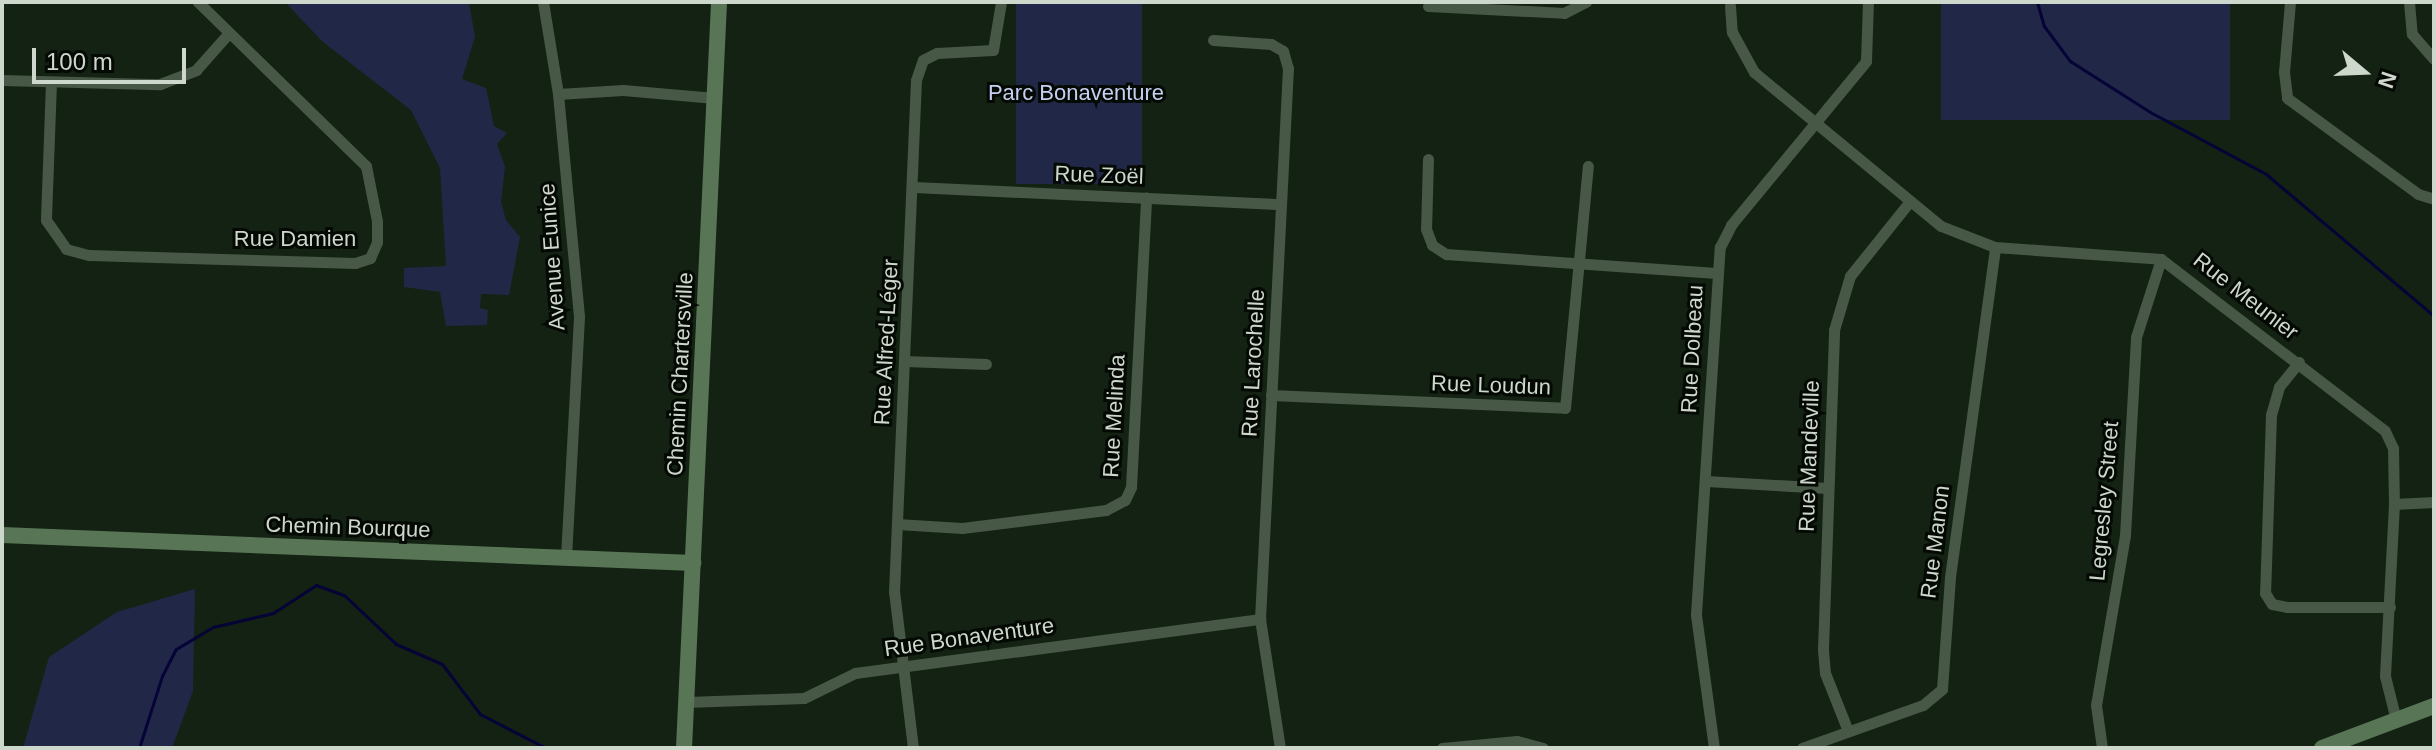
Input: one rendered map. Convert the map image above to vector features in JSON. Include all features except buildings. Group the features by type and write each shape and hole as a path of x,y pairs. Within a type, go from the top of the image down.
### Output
{"street":[{"name":"Rue Damien","path":"51,82 46,220 66,249 89,255 339,263 370,258 377,242 377,221 366,166 198,2"},
{"name":"Avenue Eunice","path":"543,2 558,94 579,317 566,558"},
{"name":"Chemin Chartersville","path":"684,748 719,2"},
{"name":"Rue Alfred-Léger","path":"913,748 895,607 916,80 923,60 937,53 993,50 1001,2"},
{"path":"1428,6 1564,13 1586,2"},
{"name":"Rue Dolbeau","path":"1714,748 1696,614 1716,273 1731,225 1813,121 1866,61 1868,2"},
{"path":"2290,2 2284,72 2287,98 2418,194 2434,199"},
{"path":"2409,2 2412,34 2434,59"},
{"name":"Rue Meunier","path":"1730,6 1732,32 1754,72 1910,201 1962,238 1995,247 2161,259 2385,431 2393,448 2394,504 2385,676 2396,720"},
{"path":"2,80 160,84 179,80 228,34"},
{"name":"Rue Larochelle","path":"1213,40 1271,44 1283,51 1288,68 1260,619 1280,748"},
{"path":"558,94 623,90 715,98"},
{"path":"1428,159 1426,229 1438,250 1716,273"},
{"path":"1579,263 1588,166"},
{"name":"Rue Zoël","path":"914,187 1281,204"},
{"name":"Rue Melinda","path":"897,524 962,528 1106,510 1125,500 1131,487 1146,197"},
{"name":"Rue Mandeville","path":"1848,731 1825,673 1823,649 1828,488 1839,302 1850,276 1910,201"},
{"name":"Rue Manon","path":"1802,748 1923,705 1942,689 1950,577 1995,247"},
{"name":"Legresley Street","path":"2102,748 2096,705 2125,535 2136,337 2161,259"},
{"name":"Rue Loudun","path":"1271,395 1565,408 1579,263"},
{"path":"905,361 986,364"},
{"path":"2299,362 2279,387 2271,415 2265,593 2272,604 2287,607 2390,607"},
{"path":"1706,481 1828,488"},
{"path":"2394,504 2434,502"},
{"name":"Chemin Bourque","path":"2,535 693,563"},
{"name":"Rue Bonaventure","path":"687,702 804,698 855,673 1260,619"},
{"path":"2322,748 2434,706"},
{"path":"1442,748 1517,741 1543,748"}],"green space":[{"path":"285,2 469,2 475,37 462,79 486,88 494,126 507,133 497,144 505,167 501,202 506,220 520,237 509,295 481,294 480,308 488,310 487,325 446,326 440,292 404,287 404,268 446,266 440,168 411,110 323,42"},
{"name":"Parc Bonaventure","path":"1016,2 1142,2 1142,184 1016,184"},
{"path":"1941,2 2230,2 2230,120 1941,120"},
{"path":"195,589 193,691 172,748 23,748 49,657 117,612"}],"waterway":[{"path":"2037,2 2044,26 2070,61 2150,112 2266,174 2434,316"},
{"path":"139,748 162,676 176,649 213,627 273,613 316,585 344,595 396,644 442,664 480,714 546,748"}]}
